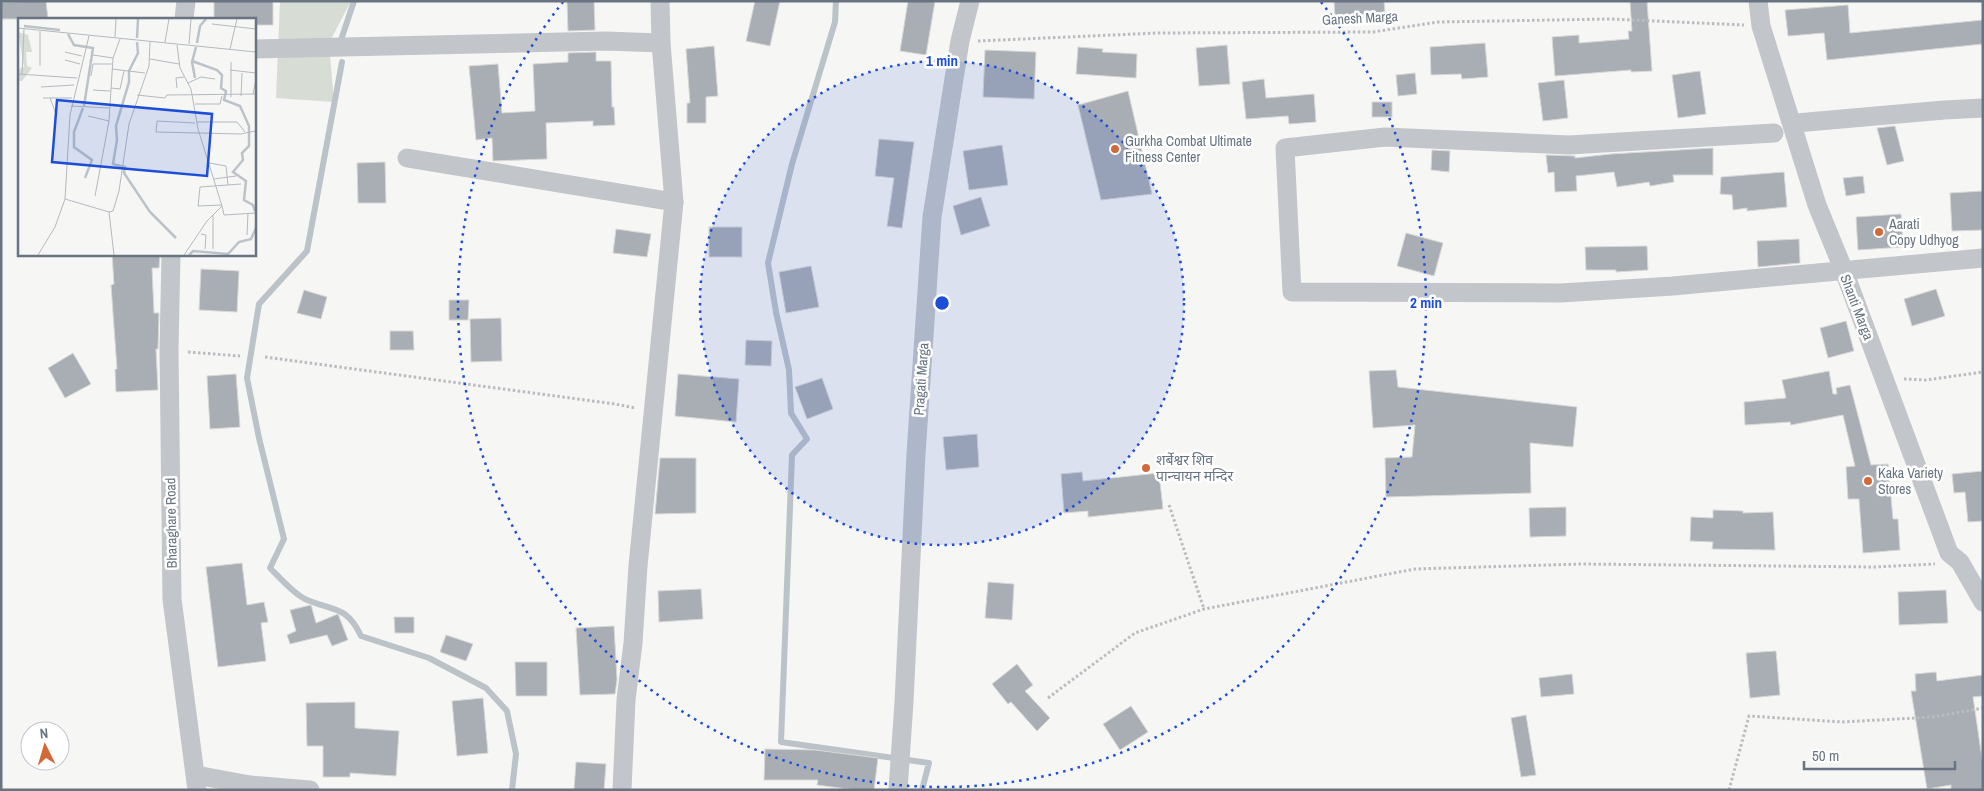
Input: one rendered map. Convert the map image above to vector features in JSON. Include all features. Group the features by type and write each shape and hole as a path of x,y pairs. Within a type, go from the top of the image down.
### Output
{"street":[{"path":"184,18 186,1"},
{"path":"622,790 626,700 674,202 661,43 660,1"},
{"name":"Pragati Marga","path":"898,790 916,454 932,217 960,42 970,1"},
{"name":"Shanti Marga","path":"1758,1 1761,26 1817,205 1844,271 1949,553 1960,562 1983,602"},
{"path":"255,49 606,41 661,43"},
{"path":"1796,123 1934,110 1983,108"},
{"path":"1774,133 1569,144 1385,138 1285,148 1292,292 1561,293 1983,258"},
{"path":"407,158 674,202"},
{"name":"Bharaghare Road","path":"171,255 169,350 172,599 197,782"},
{"path":"197,782 223,790"},
{"path":"197,782 310,790"}],"path":[{"name":"Ganesh Marga","path":"960,42 1158,33 1373,32 1438,22 1610,19 1761,26"},
{"path":"169,350 240,356"},
{"path":"265,357 615,404 653,413"},
{"path":"1884,378 1926,380 1983,372"},
{"path":"1169,505 1204,609"},
{"path":"1048,698 1135,633 1204,609 1415,569 1580,564 1875,567 1960,562"},
{"path":"1730,790 1749,716 1842,722 1933,717 1983,708"}],"shaded area":[{"path":"280,1 351,1 329,43 334,102 276,98"}],"building":[{"path":"46,1 48,18 1,19 1,2"},
{"path":"214,1 273,1 273,25 255,25 255,18 214,18"},
{"path":"567,1 594,1 595,30 568,31"},
{"path":"755,1 780,1 770,46 746,41"},
{"path":"908,1 935,1 926,55 900,51"},
{"path":"1334,1 1384,1 1385,13 1335,17"},
{"path":"1630,1 1647,1 1652,71 1631,72 1631,70 1555,76 1552,37 1579,35 1579,43 1629,39 1628,31 1632,31"},
{"path":"1848,5 1850,33 1983,20 1983,44 1827,60 1824,33 1788,36 1785,10"},
{"path":"1485,43 1488,77 1462,79 1461,74 1431,75 1430,47"},
{"path":"1227,45 1230,84 1199,86 1196,48"},
{"path":"714,46 718,96 706,97 706,123 687,123 687,103 690,103 686,49"},
{"path":"1078,47 1103,49 1102,52 1137,54 1136,78 1076,74"},
{"path":"985,50 1036,52 1034,99 983,97"},
{"path":"596,52 596,61 611,61 612,107 614,107 615,125 593,126 593,121 546,123 547,159 493,161 492,138 476,140 469,66 498,64 502,113 535,111 533,64 568,62 568,53"},
{"path":"1700,71 1706,114 1678,118 1672,75"},
{"path":"1415,73 1417,94 1398,96 1396,75"},
{"path":"1264,79 1266,98 1314,94 1316,122 1289,124 1288,116 1246,119 1242,82"},
{"path":"1564,80 1568,118 1543,121 1538,83"},
{"name":"Gurkha Combat Ultimate Fitness Center","path":"1128,91 1152,194 1101,200 1078,105"},
{"path":"1372,102 1392,102 1392,117 1372,117"},
{"path":"1895,126 1904,161 1887,165 1877,128"},
{"path":"879,139 914,142 902,228 887,226 894,178 875,176"},
{"path":"1002,145 1008,185 969,190 963,151"},
{"path":"1713,148 1713,175 1673,175 1674,182 1650,186 1649,182 1617,187 1614,172 1576,176 1577,191 1555,192 1554,172 1548,173 1546,155 1575,156 1575,158"},
{"path":"1432,150 1450,151 1449,172 1431,170"},
{"path":"385,162 386,203 358,203 357,163"},
{"path":"1784,172 1787,207 1747,211 1747,208 1733,210 1732,195 1720,194 1721,177"},
{"path":"1863,176 1865,193 1846,196 1843,178"},
{"path":"1983,191 1983,230 1952,231 1950,193"},
{"path":"981,197 990,226 961,235 953,206"},
{"name":"Aarati Copy Udhyog","path":"1901,214 1903,247 1858,250 1856,217"},
{"path":"709,227 742,227 742,257 709,257"},
{"path":"616,229 651,234 647,257 613,253"},
{"path":"1406,233 1443,243 1434,276 1397,266"},
{"path":"1799,239 1800,263 1758,267 1757,241"},
{"path":"1647,246 1648,270 1616,272 1616,270 1586,270 1585,247"},
{"path":"112,255 160,255 159,268 152,268 154,313 159,313 158,349 156,349 158,390 116,392 115,369 117,369 111,285 114,284"},
{"path":"811,266 819,307 786,313 779,272"},
{"path":"201,269 239,271 237,312 199,310"},
{"path":"1936,289 1945,316 1912,326 1904,299"},
{"path":"304,290 327,297 321,319 297,313"},
{"path":"449,300 469,300 468,320 449,320"},
{"path":"501,318 502,361 471,362 470,319"},
{"path":"1846,321 1854,351 1828,358 1820,328"},
{"path":"390,331 413,331 414,350 390,350"},
{"path":"746,340 772,341 771,366 745,365"},
{"path":"73,353 91,384 65,398 48,368"},
{"path":"1396,370 1398,387 1577,407 1573,447 1530,443 1531,493 1386,497 1385,458 1412,457 1415,425 1373,428 1369,371"},
{"path":"1829,371 1833,394 1837,394 1836,388 1850,385 1871,465 1888,464 1893,519 1898,519 1900,550 1863,553 1859,499 1848,499 1846,467 1855,466 1843,415 1791,425 1790,422 1745,425 1744,402 1786,398 1782,380"},
{"path":"236,374 240,427 210,429 207,376"},
{"path":"678,374 739,379 736,422 675,416"},
{"path":"822,378 833,409 807,419 795,387"},
{"path":"977,434 979,467 946,470 943,437"},
{"path":"660,458 696,458 696,513 655,514"},
{"path":"1983,471 1983,521 1968,522 1965,492 1954,493 1952,474"},
{"path":"1082,472 1083,481 1159,473 1163,509 1088,517 1088,511 1064,513 1061,474"},
{"path":"1566,507 1566,536 1530,537 1529,508"},
{"path":"1713,510 1743,511 1743,513 1773,512 1775,550 1712,549 1713,542 1690,541 1691,517 1713,518"},
{"path":"242,563 247,605 264,602 268,622 261,623 266,661 218,667 206,567"},
{"path":"988,582 1014,584 1012,620 985,618"},
{"path":"701,589 703,619 659,622 658,591"},
{"path":"1946,590 1948,623 1899,625 1898,592"},
{"path":"311,605 316,623 338,614 348,640 332,646 327,635 290,644 287,635 296,631 290,610"},
{"path":"394,617 414,617 414,633 395,633"},
{"path":"614,626 617,680 615,694 580,695 576,628"},
{"path":"446,635 473,644 466,661 440,652"},
{"path":"1776,651 1780,695 1750,698 1746,653"},
{"path":"515,662 547,662 547,696 516,696"},
{"path":"1017,664 1033,685 1025,691 1050,718 1037,731 1011,702 1008,704 992,684"},
{"path":"1936,672 1937,681 1983,675 1983,696 1973,697 1983,765 1983,790 1951,790 1951,785 1927,789 1911,691 1916,691 1915,674"},
{"path":"1572,674 1574,694 1541,697 1539,678"},
{"path":"483,698 488,753 457,756 452,701"},
{"path":"355,702 355,728 399,731 396,776 350,773 350,777 323,777 323,746 307,746 306,703"},
{"path":"1131,706 1148,732 1120,750 1103,724"},
{"path":"1526,715 1536,775 1521,777 1511,718"},
{"path":"765,749 815,750 878,758 874,790 856,790 817,785 818,780 764,780"},
{"path":"576,762 606,764 604,790 574,790"}],"waterway":[{"path":"341,40 354,1"},
{"path":"836,1 835,22 792,164 768,263 776,312 789,370 791,413 807,439 792,455 781,742 929,763 922,790"},
{"path":"342,62 307,251 259,304 247,378 259,438 284,539 270,568 301,597 344,613 350,618 361,636 429,658 486,688 507,711 516,754 512,790"}],"place":[{"name":"Gurkha Combat Ultimate Fitness Center","path":"1115,149"},
{"name":"Aarati Copy Udhyog","path":"1879,232"},
{"name":"शर्बेश्वर शिव पान्चायन मन्दिर","path":"1146,468"},
{"name":"Kaka Variety Stores","path":"1868,481"}]}
